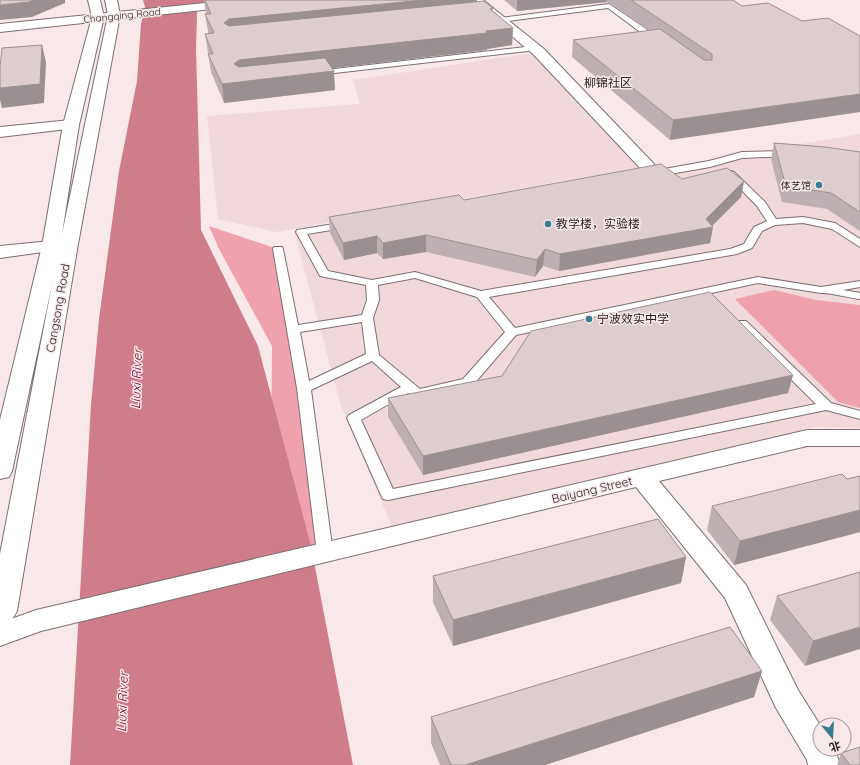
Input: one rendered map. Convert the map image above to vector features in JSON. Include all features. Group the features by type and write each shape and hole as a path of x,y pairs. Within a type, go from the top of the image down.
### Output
{"main road":[{"name":"Changqing Road","path":"0,28 108,9 188,8 268,0"},
{"path":"476,0 492,16 534,48 643,171"},
{"name":"Cangsong Road","path":"0,471 50,246 71,125 108,9"},
{"name":"Cangsong Road","path":"0,615 3,611 69,244 108,9"},
{"path":"0,132 71,125"},
{"path":"0,252 50,246"},
{"name":"Baiyang Street","path":"0,635 36,621 807,438 860,438"},
{"path":"642,478 736,592 787,699 823,757 824,765"}],"lane":[{"path":"492,16 609,6 666,47"},
{"path":"312,74 534,48"},
{"path":"643,171 718,162 742,156 800,153"},
{"path":"718,162 761,204 773,222"},
{"path":"356,223 301,232 324,274 372,283 415,274 481,295 733,252 748,246 758,229 773,222 802,220 835,226 860,244"},
{"path":"278,249 304,388 325,553"},
{"path":"372,283 373,300 367,318 373,356 417,394 468,382 512,332 758,280 860,296"},
{"path":"822,290 860,284"},
{"path":"708,290 719,301"},
{"path":"481,295 512,332"},
{"path":"293,329 367,318"},
{"path":"736,318 826,406"},
{"path":"304,388 373,356"},
{"path":"410,387 354,418 388,495 826,406 860,415"}],"shaded area":[{"path":"539,52 647,166 276,232 218,219 207,116 360,104 353,80"},
{"name":"宁波效实中学","path":"860,134 860,428 814,427 639,472 392,527 341,406 294,231"},
{"path":"209,226 278,249 325,553 270,566 272,346 219,249"},
{"path":"774,290 816,300 860,305 860,408 838,402 735,299"}],"water":[{"name":"Liuxi River","path":"143,0 227,0 200,3 197,12 196,49 201,230 258,346 311,546 353,765 70,765 91,405 99,319 119,171 137,81 141,24 145,7"}],"building":[{"path":"0,0 34,0 29,2 0,5"},
{"path":"205,0 424,0 229,19 224,23 229,26 484,1 493,8 490,9 513,28 486,31 487,33 239,60 234,64 239,67 325,58 334,71 222,84 208,54 213,54 205,34 214,33 205,14 211,14"},
{"path":"631,0 733,0 742,6 768,3 802,21 828,18 860,36 860,94 673,120 573,40 660,29 704,60 712,60 712,54"},
{"path":"42,45 40,84 0,88 2,48"},
{"name":"体艺馆","path":"774,143 825,147 860,152 860,212 831,193 786,186"},
{"name":"教学楼，实验楼","path":"661,164 682,179 727,168 744,181 706,219 713,227 560,254 545,249 537,260 426,235 383,243 377,236 343,243 329,217 459,195 464,200"},
{"path":"710,292 793,375 423,456 388,398 502,376 531,331"},
{"path":"842,474 847,479 860,476 860,510 740,541 712,506"},
{"path":"658,519 686,557 453,620 433,576"},
{"path":"860,572 860,627 813,641 777,596"},
{"path":"730,627 762,671 465,765 451,765 431,717"},
{"path":"860,747 860,765 850,765 844,757 852,757 852,750"}],"place":[{"name":"体艺馆","path":"819,185"},
{"name":"教学楼，实验楼","path":"548,224"},
{"name":"宁波效实中学","path":"589,319"}],"district":[{"name":"柳锦社区","path":"608,83"}]}
